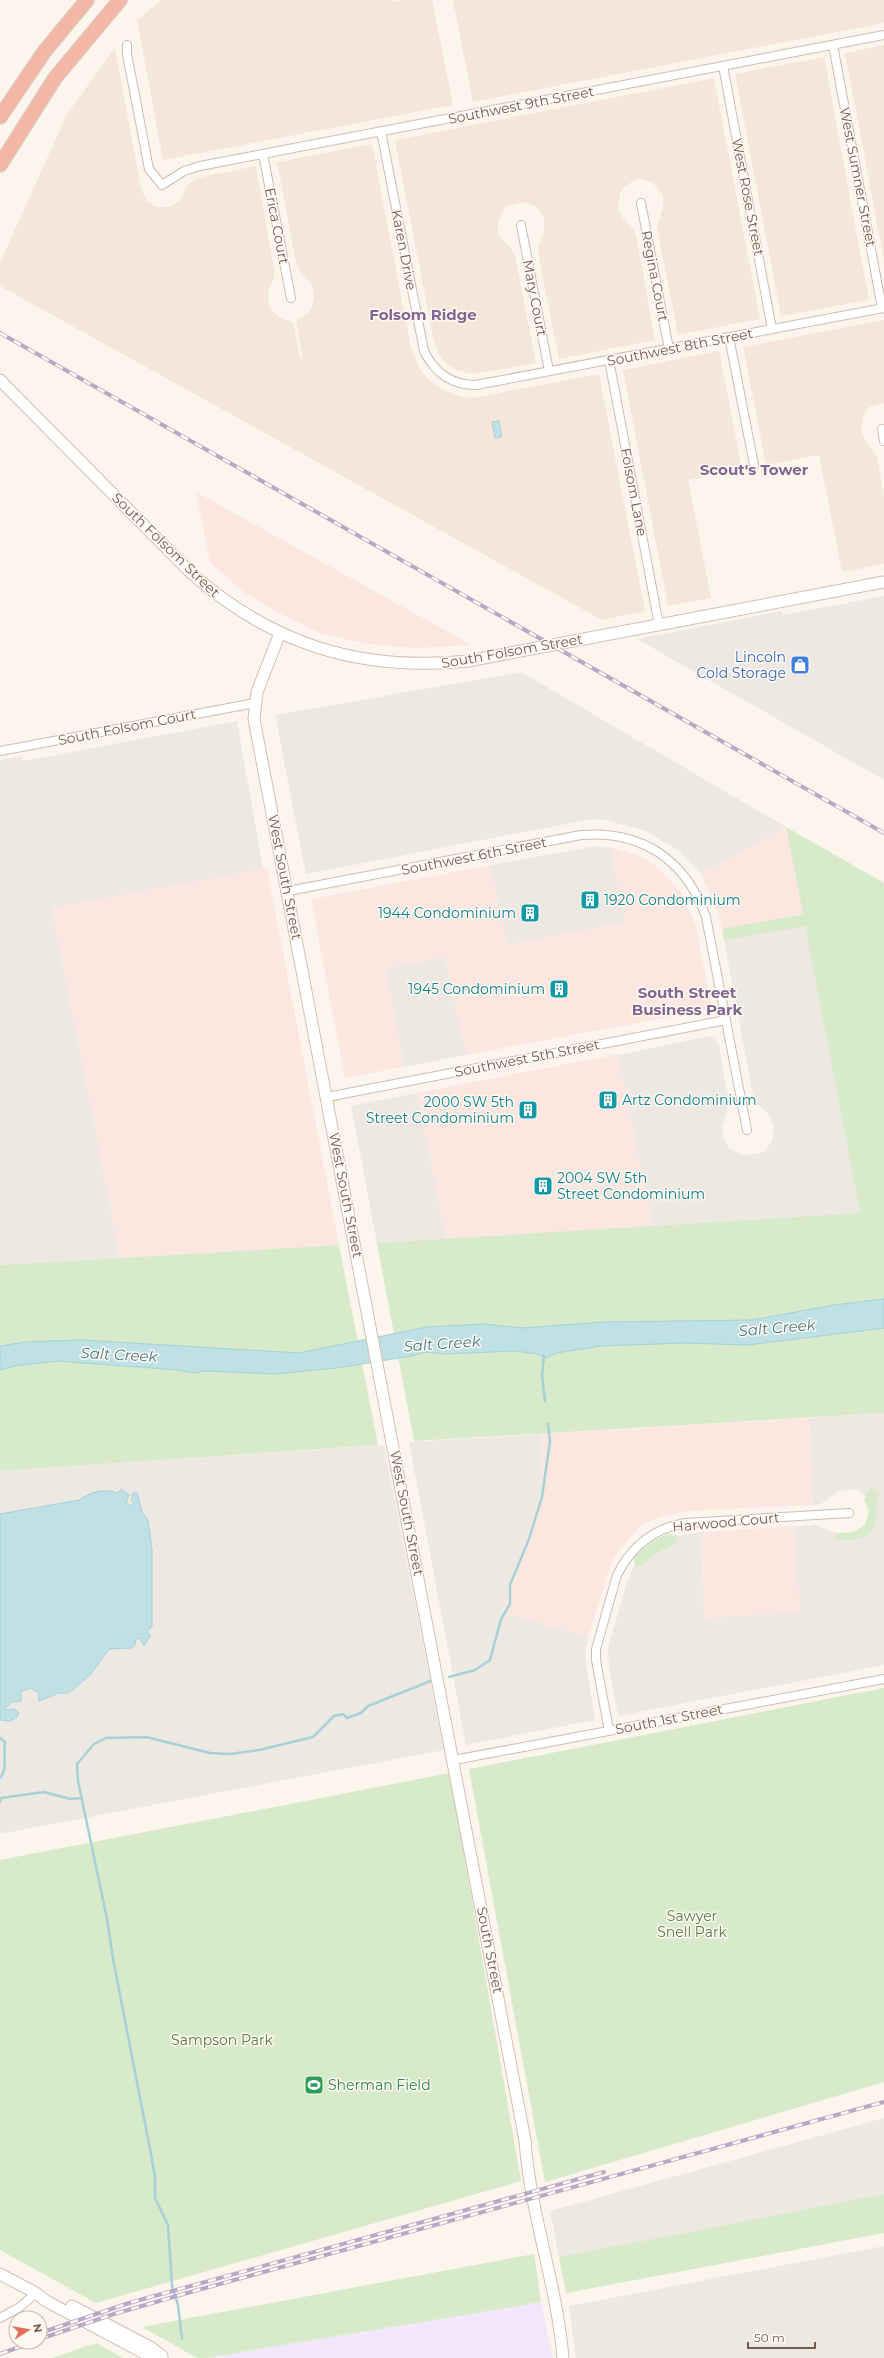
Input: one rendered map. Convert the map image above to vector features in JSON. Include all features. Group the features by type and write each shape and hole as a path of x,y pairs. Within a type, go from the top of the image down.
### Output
{"highway":[{"path":"0,117 44,52 87,0"},
{"path":"0,165 55,78 79,47 120,0"}],"street":[{"name":"Southwest 9th Street","path":"127,45 127,54 148,169 162,185 184,171 200,166 884,35"},
{"name":"West Sumner Street","path":"833,45 883,308"},
{"name":"West Rose Street","path":"723,66 772,329"},
{"name":"Karen Drive","path":"381,131 424,351 434,368 442,375 457,382 476,385"},
{"name":"Erica Court","path":"263,154 291,298"},
{"name":"Regina Court","path":"641,203 669,349"},
{"name":"Mary Court","path":"521,225 549,371"},
{"name":"Southwest 8th Street","path":"476,385 883,308"},
{"path":"729,337 754,465"},
{"name":"Folsom Lane","path":"609,360 659,625"},
{"name":"South Folsom Street","path":"0,380 190,572 235,608 302,644 355,658 384,663 432,664 468,661 884,582"},
{"path":"882,429 884,441"},
{"name":"West South Street","path":"280,633 263,672 254,703 254,719 454,1760"},
{"name":"South Folsom Court","path":"0,751 254,703"},
{"name":"Southwest 6th Street","path":"288,891 581,835 607,835 628,838 657,852 684,874 701,902 706,917 747,1130"},
{"name":"Southwest 5th Street","path":"327,1097 726,1020"},
{"name":"Harwood Court","path":"609,1730 596,1660 596,1649 617,1574 623,1563 638,1544 663,1529 686,1523 849,1513"},
{"name":"South 1st Street","path":"454,1760 884,1679"},
{"name":"South Street","path":"454,1760 525,2140 535,2204 551,2277 563,2358"},
{"path":"0,2274 36,2292 49,2295 90,2316 150,2347 163,2358"},
{"path":"0,2318 20,2307 36,2292"}],"shaded area":[{"path":"162,0 391,0 391,2 404,0 432,0 453,105 163,160 137,20"},
{"path":"453,0 884,0 884,23 473,102"},
{"path":"884,45 884,261 845,53"},
{"path":"115,48 141,189 147,201 156,207 169,207 180,201 187,186 197,178 256,166 274,269 274,279 268,292 269,304 271,310 280,318 293,322 300,359 303,358 296,321 310,312 314,299 314,292 312,285 299,270 296,262 277,162 372,144 411,348 420,370 428,379 443,390 462,397 472,398 599,374 645,611 602,620 0,286 0,263 67,114"},
{"path":"824,57 869,300 781,316 735,74"},
{"name":"Folsom Ridge","path":"714,78 760,319 678,335 657,227 663,208 663,195 652,182 638,179 625,186 620,193 618,206 622,217 632,227 636,235 655,340 559,359 538,253 539,244 544,232 544,218 535,206 523,202 509,205 503,211 498,223 498,231 501,239 511,248 515,256 536,363 474,374 455,370 443,360 438,353 433,337 395,140"},
{"path":"884,320 884,403 869,407 864,414 861,430 864,438 877,457 884,496 884,564 842,572 819,455 766,465 743,347"},
{"path":"719,351 742,469 688,480 711,598 668,606 623,370"},
{"path":"196,492 472,645 418,648 366,644 320,633 283,615 245,593 210,562"},
{"path":"884,596 884,780 637,639 782,611 783,615"},
{"path":"521,672 786,827 701,874 679,851 646,831 609,821 592,819 306,874 275,715"},
{"path":"237,721 263,869 52,908 120,1258 0,1265 0,760 22,756 23,761"},
{"path":"786,827 803,914 722,929 717,909 701,874"},
{"path":"595,846 611,847 625,922 507,945 491,865"},
{"path":"611,847 642,857 656,866 681,892 696,926 712,1009 466,1055 445,957 386,968 404,1067 345,1078 311,899 491,865 507,945 625,922"},
{"path":"267,868 339,1245 120,1258 52,908"},
{"path":"805,925 860,1213 652,1226 618,1055 710,1036 718,1042 729,1101 722,1128 725,1142 729,1148 743,1155 758,1154 765,1151 772,1141 774,1126 768,1113 758,1105 753,1096 724,940"},
{"path":"445,957 466,1055 404,1067 386,968"},
{"path":"618,1054 652,1226 446,1239 417,1093"},
{"path":"417,1093 446,1239 377,1243 351,1106"},
{"path":"884,1413 884,1665 618,1716 609,1668 608,1648 627,1582 637,1560 666,1538 701,1532 704,1618 800,1612 795,1526 815,1525 841,1535 860,1533 871,1518 869,1500 859,1491 852,1489 839,1491 821,1504 814,1505 809,1418"},
{"path":"809,1418 814,1505 687,1511 661,1517 641,1525 613,1558 588,1637 502,1612 542,1490 542,1434"},
{"path":"542,1434 542,1490 502,1612 588,1637 585,1656 595,1720 466,1745 409,1442"},
{"path":"384,1445 444,1750 0,1834 0,1471"},
{"path":"795,1526 801,1612 704,1618 701,1532"},
{"path":"884,2118 884,2194 559,2257 550,2211"},
{"path":"884,2246 884,2358 576,2358 569,2306"},
{"path":"541,2302 553,2358 205,2358"}],"green space":[{"path":"786,827 884,883 884,1413 414,1441 377,1243 860,1213 805,926 724,940 722,929 803,914"},
{"path":"339,1245 378,1445 0,1471 0,1265"},
{"path":"870,1487 880,1493 877,1501 875,1523 872,1529 868,1534 858,1539 839,1540 833,1538 837,1533 854,1532 865,1525 869,1511 864,1500"},
{"path":"669,1534 677,1535 676,1544 658,1552 642,1565 635,1566 634,1558 641,1550 654,1540"},
{"name":"Sawyer Snell Park","path":"884,1688 884,2082 545,2182 469,1769"},
{"name":"Sampson Park","path":"450,1773 521,2181 96,2303 0,2250 0,1860"},
{"path":"884,2194 884,2233 566,2293 559,2257"},
{"path":"534,2254 541,2302 205,2358 197,2358 142,2327"},
{"path":"96,2343 123,2358 52,2358"}],"water":[{"path":"499,421 502,437 495,438 492,422"},
{"name":"Salt Creek","path":"884,1299 884,1328 747,1345 684,1343 601,1346 556,1353 546,1358 537,1354 515,1351 444,1354 425,1352 412,1356 336,1368 276,1374 206,1371 193,1373 179,1370 57,1361 14,1366 0,1370 0,1346 25,1342 81,1340 299,1353 427,1327 483,1324 522,1328 605,1322 752,1320 834,1305"},
{"path":"121,1489 129,1495 126,1503 130,1506 134,1503 131,1499 133,1493 137,1493 142,1512 148,1520 152,1549 152,1627 149,1628 147,1633 151,1635 144,1646 140,1638 136,1639 135,1645 131,1648 109,1649 91,1674 69,1693 59,1693 39,1701 38,1692 30,1688 21,1691 21,1701 11,1702 4,1710 15,1709 19,1713 17,1717 10,1721 0,1720 0,1514 79,1500 88,1495 103,1491 118,1493"}],"waterway":[{"path":"544,1356 542,1374 545,1401"},
{"path":"449,1677 475,1670 490,1660 501,1619 510,1604 510,1585 529,1539 542,1497 550,1441 548,1424"},
{"path":"182,2339 178,2305 172,2286 168,2225 155,2198 155,2177 150,2149 114,1964 107,1919 78,1781 77,1764 94,1744 106,1738 146,1737 210,1753 230,1754 259,1750 313,1737 334,1716 343,1714 347,1718 361,1713 368,1706 433,1680"},
{"path":"0,1738 5,1742 5,1766 0,1778"},
{"path":"0,1802 1,1798 44,1792 70,1799 82,1798"}],"railway":[{"path":"0,333 884,833"},
{"path":"48,2336 114,2314 187,2293 884,2102"},
{"path":"48,2330 129,2303 604,2172"},
{"path":"0,2354 11,2350"}],"place":[{"name":"Lincoln Cold Storage","path":"800,665"},
{"name":"1920 Condominium","path":"590,900"},
{"name":"1944 Condominium","path":"530,913"},
{"name":"1945 Condominium","path":"559,989"},
{"name":"Artz Condominium","path":"608,1100"},
{"name":"2000 SW 5th Street Condominium","path":"528,1110"},
{"name":"2004 SW 5th Street Condominium","path":"543,1186"},
{"name":"Sherman Field","path":"314,2085"}],"district":[{"name":"Folsom Ridge","path":"423,315"},
{"name":"Scout's Tower","path":"754,470"},
{"name":"South Street Business Park","path":"687,1002"}]}
